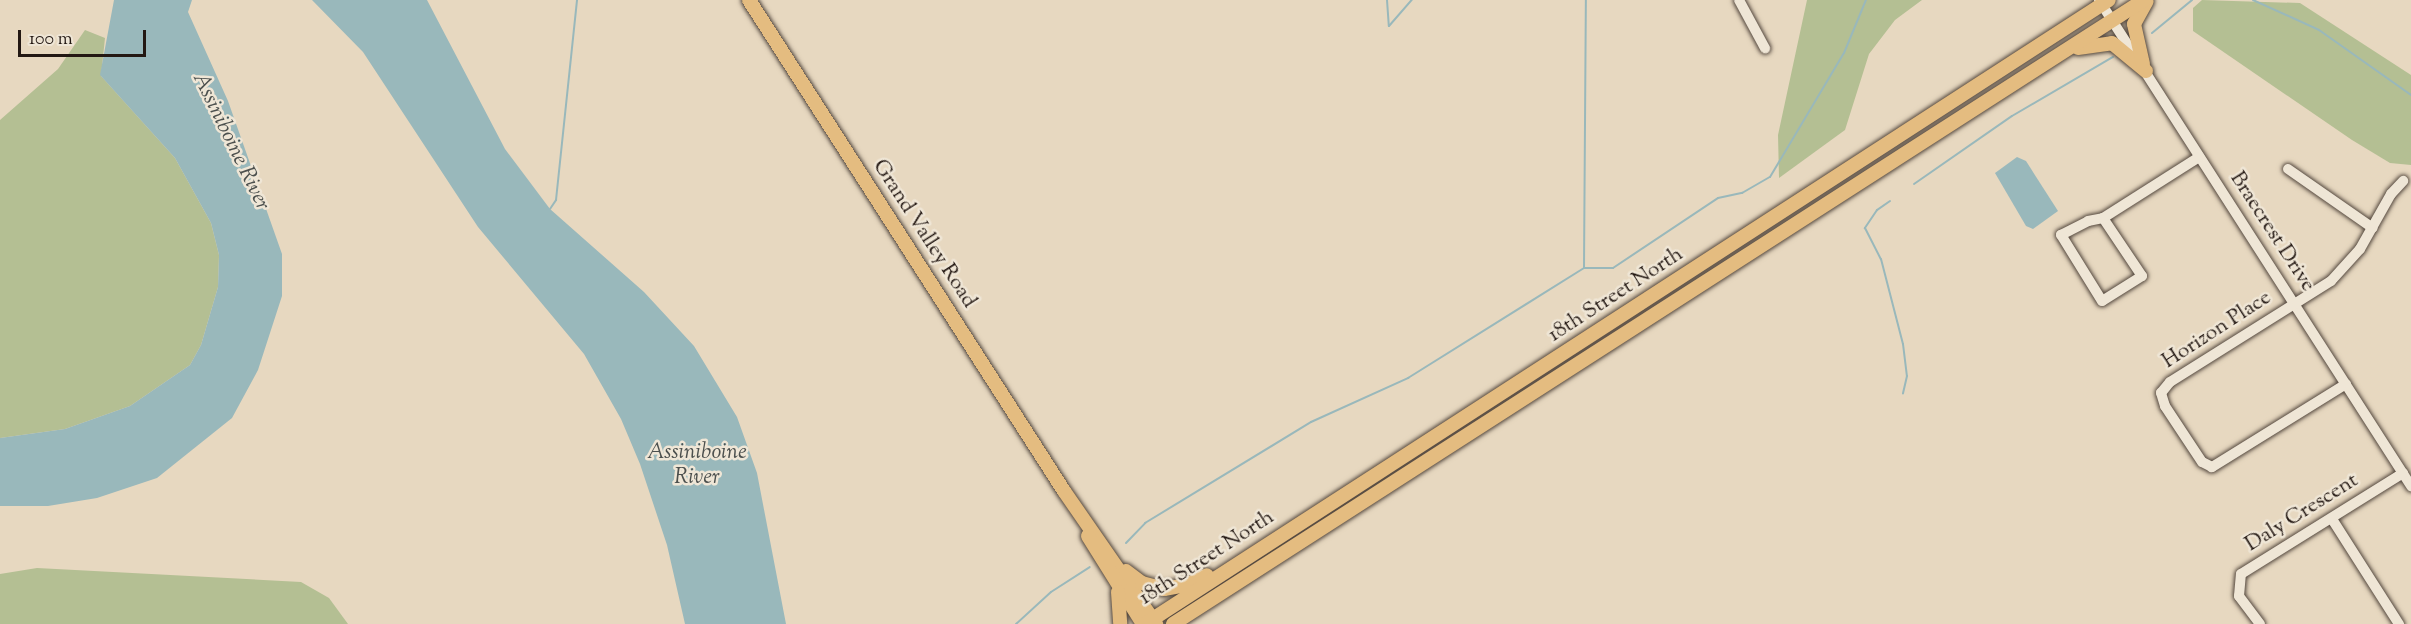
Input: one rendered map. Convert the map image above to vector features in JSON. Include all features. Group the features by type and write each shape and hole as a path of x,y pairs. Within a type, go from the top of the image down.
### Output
{"main road":[{"name":"Grand Valley Road","path":"749,0 1064,491 1108,568 1149,623"},
{"name":"18th Street North","path":"1173,624 1656,310 1895,162 2146,0"},
{"path":"2146,0 2134,24 2146,71"},
{"name":"18th Street North","path":"1149,623 1301,522 2104,2"},
{"path":"2054,59 2086,45 2112,43 2146,71"},
{"name":"Grand Valley Road","path":"1064,491 1103,544 1149,623"},
{"path":"1103,544 1142,583 1176,588 1301,522"},
{"path":"1108,568 1120,599 1120,624"},
{"path":"1188,624 1211,599"}],"street":[{"path":"1739,0 1765,48"},
{"name":"Braecrest Drive","path":"2104,2 2113,21 2199,157 2411,486"},
{"path":"2040,44 2054,59"},
{"path":"1884,145 1895,162"},
{"path":"2103,218 2142,276 2102,301 2061,236 2088,220 2103,218 2199,157"},
{"path":"2288,169 2373,228"},
{"path":"2294,304 2339,274 2403,182"},
{"name":"Horizon Place","path":"2294,304 2170,382 2162,390 2165,406 2202,462 2212,467 2346,384"},
{"name":"Daly Crescent","path":"2260,624 2239,596 2241,574 2403,473"},
{"path":"2332,519 2399,624"}],"green space":[{"path":"1807,0 1922,0 1895,20 1869,54 1845,130 1779,178 1778,135"},
{"path":"2202,0 2300,3 2411,75 2411,165 2390,163 2352,140 2193,31 2193,8"},
{"path":"85,30 105,38 101,76 175,158 211,223 219,255 218,287 201,345 190,365 130,406 65,429 0,438 0,120 58,69"},
{"path":"37,568 301,582 329,598 348,624 0,624 0,574"}],"water":[{"name":"Assiniboine River","path":"114,0 192,0 188,12 228,101 282,254 282,296 258,370 232,418 157,478 97,498 48,506 0,506 0,438 65,429 130,406 190,365 201,345 218,287 219,255 211,223 175,158 100,75"},
{"name":"Assiniboine River","path":"312,0 427,0 505,149 550,209 644,292 694,346 737,417 757,473 786,624 685,624 667,545 640,464 621,419 584,354 478,227 363,52"},
{"path":"2017,157 2026,161 2058,211 2033,229 2026,226 1995,173"}],"waterway":[{"path":"550,209 556,200 577,0"},
{"path":"1387,0 1389,26 1412,0"},
{"path":"1584,267 1586,0"},
{"path":"1126,543 1145,523 1311,422 1408,378 1584,268 1613,268 1718,198 1742,193 1770,177 1844,53 1866,0"},
{"path":"2152,33 2192,0"},
{"path":"2253,0 2319,30 2411,95"},
{"path":"1914,184 2012,116 2113,57"},
{"path":"1890,201 1877,210 1865,228 1881,259 1903,344 1907,376 1903,394"},
{"path":"1016,624 1051,592 1090,567"}]}
